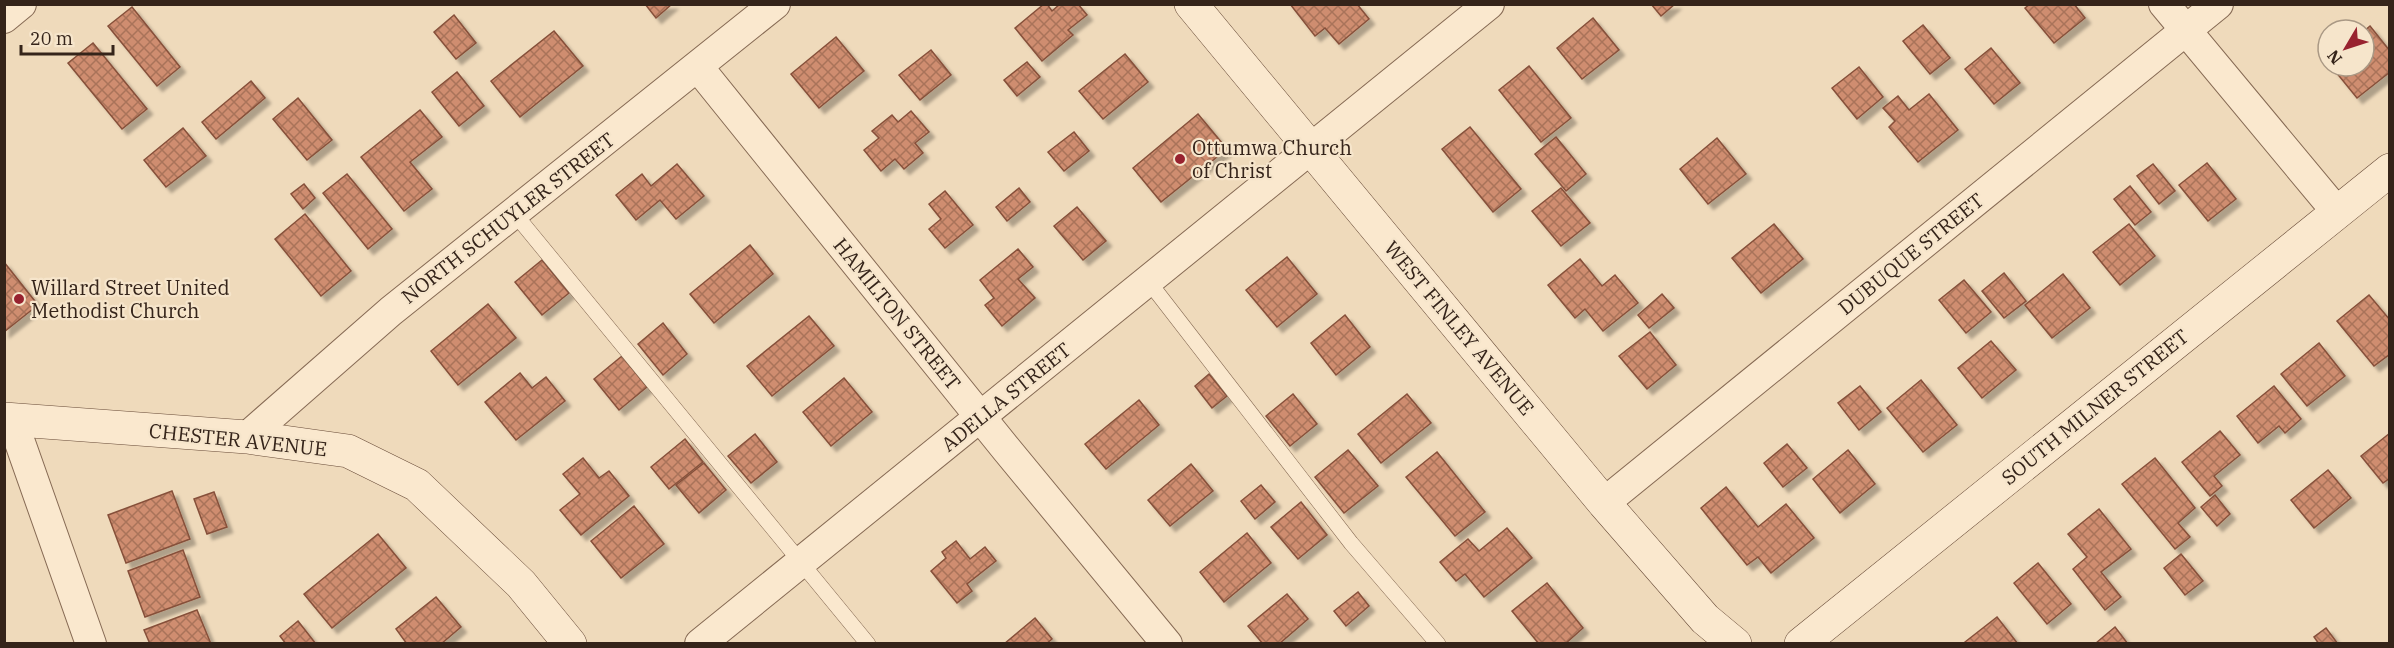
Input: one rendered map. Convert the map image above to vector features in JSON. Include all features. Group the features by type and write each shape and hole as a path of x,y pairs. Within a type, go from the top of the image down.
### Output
{"main road":[{"name":"WEST FINLEY AVENUE","path":"1191,4 1604,503 1706,619 1735,644"},
{"name":"SOUTH MILNER STREET","path":"1801,644 1828,634 2390,170"},
{"name":"CHESTER AVENUE","path":"8,420 247,437 348,451 417,485 521,584 570,644"}],"street":[{"path":"4,18 21,4"},
{"name":"NORTH SCHUYLER STREET","path":"247,437 391,311 775,4"},
{"name":"ADELLA STREET","path":"700,644 1489,4"},
{"path":"2164,4 2337,212"},
{"name":"DUBUQUE STREET","path":"1604,503 2218,4"},
{"name":"HAMILTON STREET","path":"698,67 980,417 1167,644"},
{"path":"8,420 91,644"}],"lane":[{"path":"514,213 868,644"},
{"path":"1149,282 1352,543 1438,644"}],"building":[{"path":"645,4 672,4 656,18"},
{"path":"1047,4 1052,11 1060,4 1078,4 1087,15 1068,30 1073,35 1042,61 1015,28"},
{"path":"1290,4 1357,4 1369,19 1339,44 1325,28 1315,36"},
{"path":"1651,4 1675,4 1661,16"},
{"path":"2030,4 2074,4 2085,18 2054,43 2025,8"},
{"path":"132,7 180,67 157,86 108,26"},
{"path":"454,15 476,43 456,59 434,32"},
{"path":"1593,18 1619,50 1582,79 1557,48"},
{"path":"1923,25 1950,58 1930,74 1903,41"},
{"path":"554,31 583,66 520,117 491,81"},
{"path":"2376,34 2390,51 2390,72 2357,98 2341,78 2376,78"},
{"path":"836,37 864,71 819,108 791,74"},
{"path":"93,43 147,109 122,129 68,63"},
{"path":"1991,48 2020,83 1994,104 1965,69"},
{"path":"931,50 951,75 920,100 899,75"},
{"path":"1125,54 1148,82 1103,119 1079,91"},
{"path":"1027,62 1040,77 1017,96 1004,80"},
{"path":"1529,66 1571,118 1541,142 1499,90"},
{"path":"1859,67 1883,97 1857,119 1832,88"},
{"path":"457,72 484,106 459,126 432,92"},
{"path":"251,81 265,98 216,139 202,122"},
{"path":"1929,94 1958,130 1918,162 1889,127 1895,121 1883,108 1898,96 1909,110"},
{"path":"298,98 332,140 307,160 273,119"},
{"path":"420,110 442,137 410,162 432,189 404,211 361,157"},
{"path":"911,111 929,132 915,143 923,153 904,169 895,159 881,171 864,150 879,138 872,131 892,115 898,122"},
{"name":"Ottumwa Church of Christ","path":"1198,114 1227,149 1161,202 1133,168"},
{"path":"1470,127 1521,189 1493,212 1442,149"},
{"path":"183,128 206,156 166,187 144,160"},
{"path":"1074,132 1089,151 1064,171 1048,152"},
{"path":"1556,137 1586,174 1566,191 1535,154"},
{"path":"1717,138 1746,174 1708,204 1680,169"},
{"path":"2207,163 2236,199 2208,221 2179,185"},
{"path":"677,164 704,196 676,219 660,200 636,220 616,195 642,174 651,186"},
{"path":"2153,164 2175,191 2159,204 2137,176"},
{"path":"347,174 392,229 368,249 323,193"},
{"path":"304,184 315,198 303,209 291,194"},
{"path":"2130,186 2151,212 2135,225 2114,199"},
{"path":"1019,188 1030,202 1007,221 996,207"},
{"path":"1561,188 1590,223 1561,246 1532,211"},
{"path":"945,191 973,225 945,248 929,229 941,219 929,204"},
{"path":"1077,207 1106,241 1083,260 1054,226"},
{"path":"305,214 351,271 321,296 275,239"},
{"path":"1774,224 1803,259 1761,293 1732,258"},
{"path":"2129,224 2155,256 2120,285 2093,252"},
{"path":"750,245 773,274 714,323 690,294"},
{"path":"1018,249 1033,267 1018,279 1035,298 1002,326 985,305 994,298 980,280"},
{"path":"1287,257 1317,294 1277,327 1246,290"},
{"path":"1580,259 1602,286 1615,275 1638,303 1603,331 1585,309 1575,318 1548,285"},
{"path":"542,260 569,293 542,315 515,282"},
{"name":"Willard Street United Methodist Church","path":"4,262 38,305 4,332"},
{"path":"2004,273 2026,301 2004,318 1982,291"},
{"path":"2063,274 2090,308 2052,338 2025,305"},
{"path":"1964,280 1991,312 1966,333 1939,300"},
{"path":"1662,294 1674,308 1649,328 1638,315"},
{"path":"2369,295 2390,320 2390,354 2374,366 2337,321"},
{"path":"488,304 516,338 458,385 431,351"},
{"path":"1345,315 1370,347 1336,375 1311,343"},
{"path":"809,316 834,346 772,396 747,366"},
{"path":"663,323 687,354 663,375 638,344"},
{"path":"1650,332 1676,365 1647,389 1619,356"},
{"path":"1991,341 2016,370 1982,398 1958,368"},
{"path":"2319,343 2345,376 2307,406 2281,374"},
{"path":"622,356 647,387 619,410 594,379"},
{"path":"520,373 532,388 546,377 565,401 516,440 485,402"},
{"path":"1209,374 1227,396 1212,408 1195,386"},
{"path":"844,378 872,412 831,446 803,412"},
{"path":"1921,380 1957,425 1923,452 1887,408"},
{"path":"1860,386 1881,412 1859,430 1838,403"},
{"path":"2274,386 2301,419 2285,433 2279,426 2258,443 2237,416"},
{"path":"1293,394 1317,424 1290,446 1266,416"},
{"path":"1407,394 1431,423 1381,463 1358,434"},
{"path":"1139,400 1159,425 1106,469 1085,444"},
{"path":"2220,431 2240,455 2214,476 2222,486 2210,496 2182,462"},
{"path":"2390,433 2390,478 2383,483 2361,456"},
{"path":"755,434 777,462 751,483 728,456"},
{"path":"685,439 703,462 669,489 651,467"},
{"path":"1787,444 1807,468 1783,487 1764,463"},
{"path":"1348,450 1378,486 1344,513 1315,477"},
{"path":"1848,450 1875,484 1840,513 1813,479"},
{"path":"1437,452 1485,512 1455,536 1406,477"},
{"path":"583,458 599,478 609,471 629,496 581,535 560,510 580,494 563,474"},
{"path":"2155,458 2195,508 2178,523 2190,537 2175,549 2122,484"},
{"path":"704,463 726,490 699,513 676,485"},
{"path":"1191,464 1213,491 1170,526 1148,500"},
{"path":"2328,470 2351,498 2314,528 2291,500"},
{"path":"1261,485 1275,502 1255,519 1241,501"},
{"path":"1726,487 1758,527 1786,504 1814,538 1771,573 1758,557 1747,565 1701,508"},
{"path":"172,491 190,539 126,563 108,515"},
{"path":"214,492 227,527 207,534 194,499"},
{"path":"2215,495 2230,514 2217,526 2201,507"},
{"path":"1301,502 1327,535 1298,559 1271,527"},
{"path":"634,506 664,544 621,578 591,541"},
{"path":"2099,509 2131,549 2101,572 2121,597 2105,610 2073,569 2087,557 2068,534"},
{"path":"1507,528 1532,558 1484,597 1465,574 1456,581 1440,562 1468,539 1479,551"},
{"path":"1247,533 1271,563 1224,602 1200,572"},
{"path":"378,534 406,568 332,628 304,594"},
{"path":"956,541 970,559 985,547 996,561 967,584 972,591 957,603 931,571 946,558 942,552"},
{"path":"183,550 200,597 145,617 128,571"},
{"path":"2181,554 2203,581 2185,595 2164,568"},
{"path":"2038,563 2071,604 2047,624 2014,583"},
{"path":"1547,583 1583,628 1565,644 1539,644 1512,611"},
{"path":"1358,592 1369,606 1346,626 1334,611"},
{"path":"1287,594 1308,619 1279,644 1263,644 1248,626"},
{"path":"436,597 461,627 441,644 407,644 396,629"},
{"path":"197,610 211,644 150,644 144,630"},
{"path":"1997,617 2018,644 1967,644 1965,642"},
{"path":"1035,618 1052,639 1046,644 1004,644"},
{"path":"298,621 316,644 286,644 280,636"},
{"path":"2115,627 2128,644 2096,643"},
{"path":"2326,628 2338,644 2319,644 2314,637"}],"place":[{"name":"Ottumwa Church of Christ","path":"1180,159"},
{"name":"Willard Street United Methodist Church","path":"19,299"}]}
